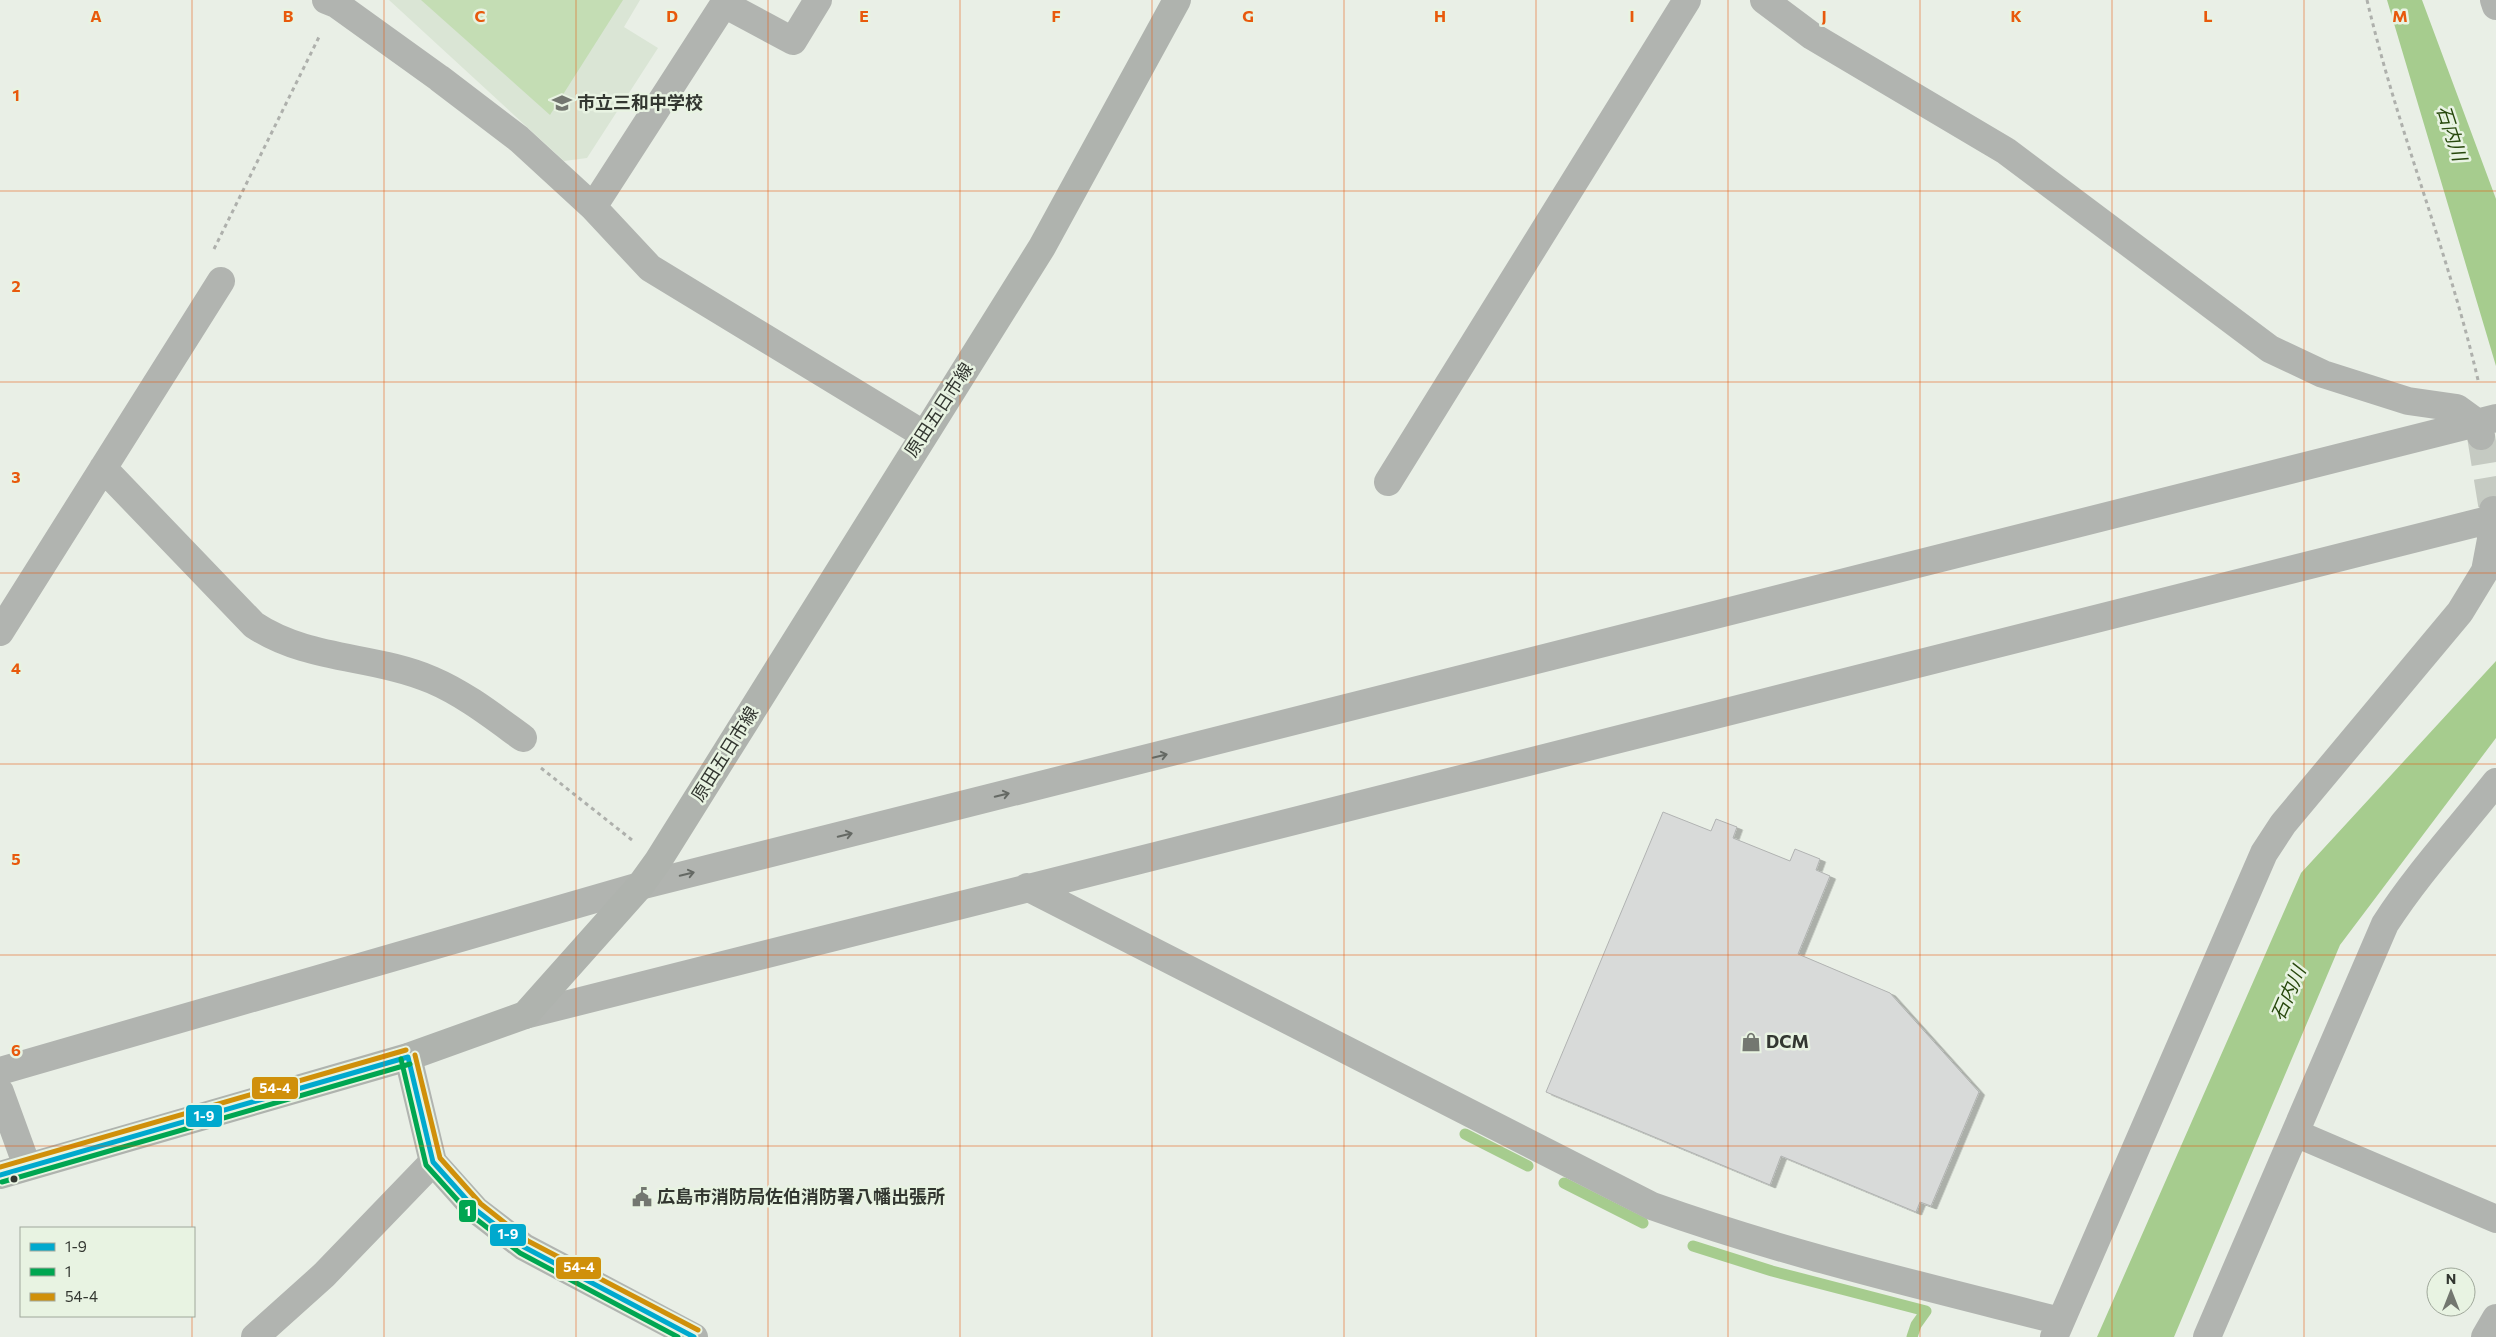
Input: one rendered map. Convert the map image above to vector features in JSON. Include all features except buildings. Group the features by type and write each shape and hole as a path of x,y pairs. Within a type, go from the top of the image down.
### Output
{"main road":[{"name":"原田五日市線","path":"0,1175 408,1058 525,1015 640,886 658,861 923,434 1042,247 1177,0"}],"street":[{"path":"593,207 724,4 793,41 818,0"},
{"path":"1388,482 1687,0"},
{"path":"1764,0 1812,36 2006,151 2270,349 2323,374 2399,398 2457,408 2486,426"},
{"path":"2494,0 2496,6"},
{"path":"331,2 439,78 519,139 593,207 650,268 923,434"},
{"path":"0,632 221,281"},
{"path":"0,1071 640,886 2486,426"},
{"path":"103,468 254,625 274,638 301,648 398,669 432,680 466,698 523,738"},
{"path":"525,1015 1027,887 2495,515 2485,571 2460,612 2283,824 2264,853 2057,1329 1718,1230 1652,1206 1027,887"},
{"path":"2207,1337 2385,924 2417,878 2496,782"},
{"path":"408,1058 433,1162 476,1210 524,1247 694,1337"},
{"path":"0,1092 27,1166"},
{"path":"2295,1133 2496,1219"},
{"path":"255,1337 324,1274 433,1162"},
{"path":"2486,1337 2496,1318"}],"path":[{"path":"2367,0 2377,45 2460,308 2484,405 2486,426"},
{"path":"221,281 214,246 331,2"},
{"path":"523,738 521,751 658,861"}],"shaded area":[{"name":"市立三和中学校","path":"389,0 640,0 624,27 658,48 587,158 564,161"},
{"path":"421,0 623,0 550,115"}],"water":[{"name":"石内川","path":"2387,0 2422,0 2496,199 2496,366"},
{"name":"石内川","path":"2496,661 2496,738 2340,945 2174,1337 2097,1337 2301,873"}],"waterway":[{"path":"1465,1134 1528,1166"},
{"path":"1564,1183 1643,1223"},
{"path":"1693,1246 1772,1271 1926,1311 1916,1325 1912,1337"}],"tunnel":[{"path":"2481,436 2493,510"}],"transit line":[{"name":"54-4","path":"0,1167 406,1050"},
{"name":"54-4","path":"415,1055 440,1158 481,1204 528,1241 698,1330"},
{"name":"1-9","path":"408,1057 433,1162 476,1210 524,1247 694,1337"},
{"name":"1-9","path":"0,1175 408,1057"},
{"name":"1","path":"401,1059 426,1165 471,1215 520,1253 678,1337"},
{"name":"1","path":"2,1182 410,1064"}],"place":[{"name":"市立三和中学校","path":"562,103"},
{"name":"DCM","path":"1751,1042"},
{"name":"広島市消防局佐伯消防署八幡出張所","path":"642,1197"}]}
